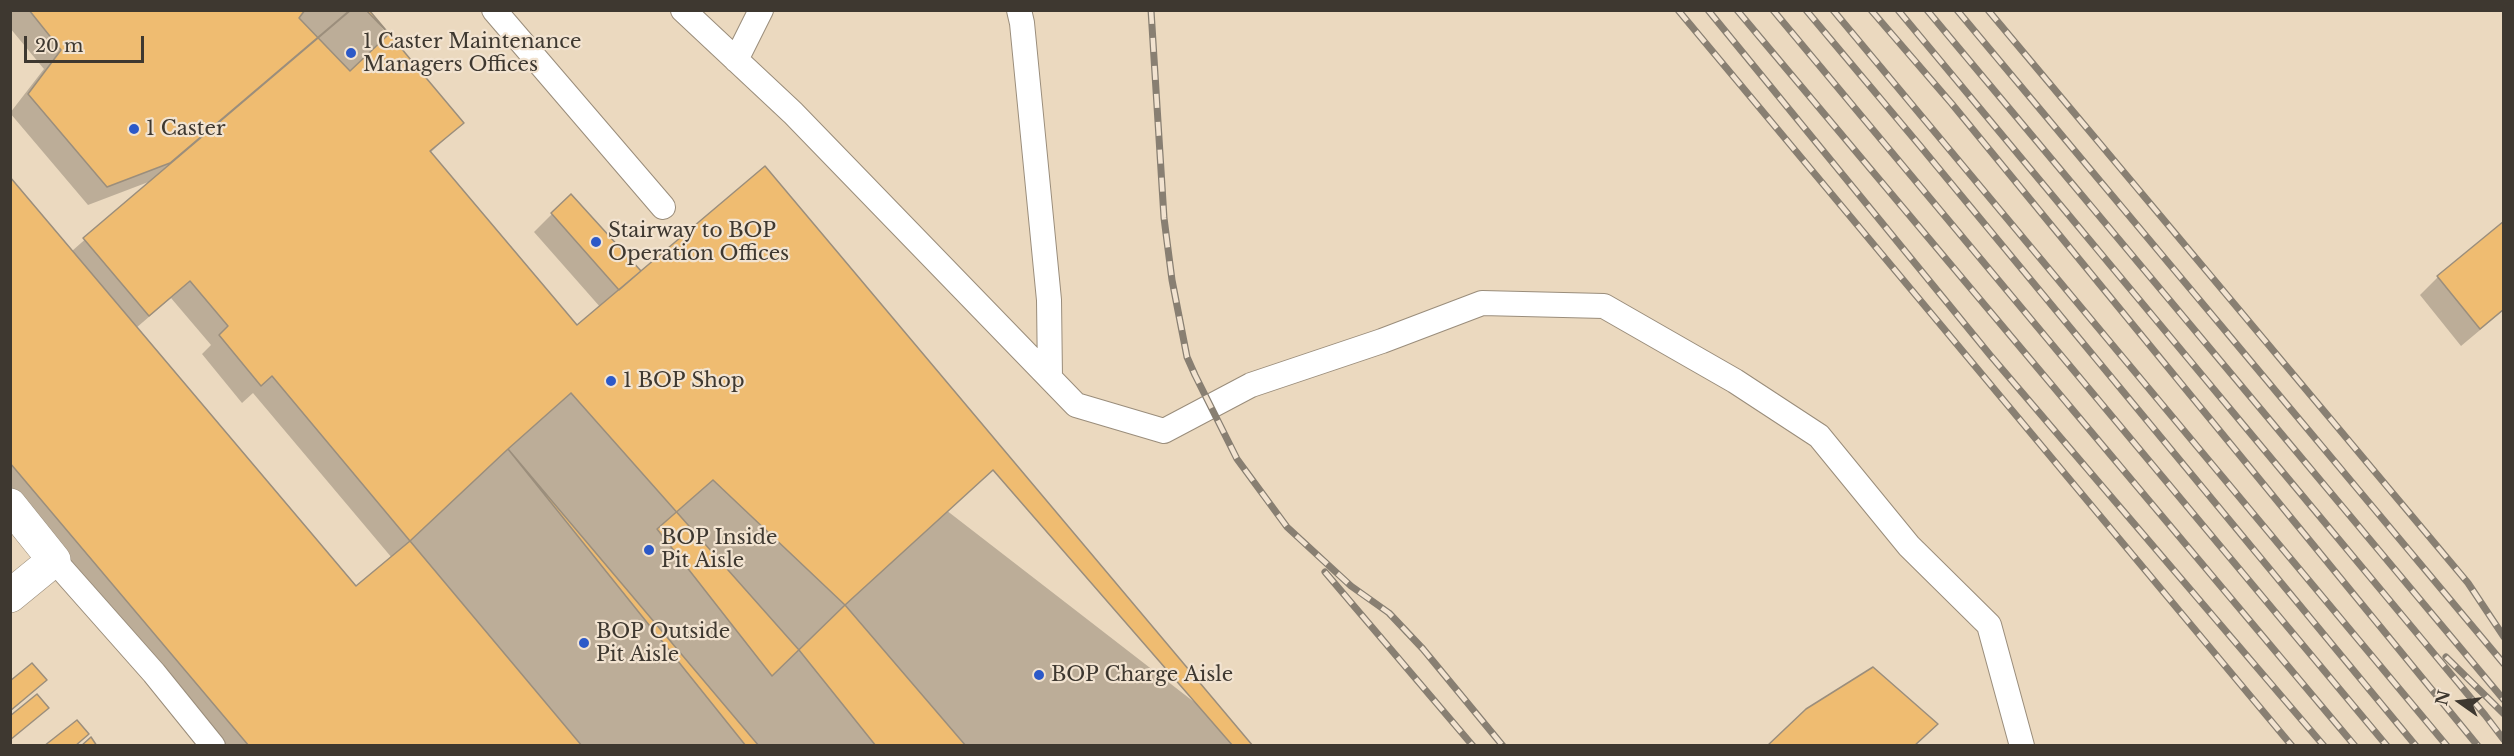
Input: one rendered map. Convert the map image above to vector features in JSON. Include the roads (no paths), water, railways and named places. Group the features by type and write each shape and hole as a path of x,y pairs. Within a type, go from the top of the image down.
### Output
{"street":[{"path":"10,505 54,560 10,596"}],"lane":[{"path":"494,10 663,207"},
{"path":"683,10 793,113 1076,405 1164,431 1251,385 1382,341 1482,303 1604,306 1735,381 1819,436 1909,546 1989,624 2022,746"},
{"path":"736,60 761,10"},
{"path":"1019,10 1049,300 1050,378"},
{"path":"54,560 154,673 213,746"}],"railway":[{"path":"1151,10 1164,218 1172,280 1187,357 1195,375 1237,459 1287,527 1351,586 1389,613 1423,649 1503,746"},
{"path":"1678,10 2292,746"},
{"path":"1708,10 1990,355 2324,746"},
{"path":"1737,10 2355,746"},
{"path":"1773,10 2387,746"},
{"path":"1806,10 2416,746"},
{"path":"1833,10 2447,746"},
{"path":"1871,10 1952,104 2478,746"},
{"path":"1898,10 2504,740"},
{"path":"1927,10 2504,700"},
{"path":"1957,10 2504,664"},
{"path":"1988,10 2468,583 2504,637"},
{"path":"1325,572 1473,746"},
{"path":"2446,657 2504,714"}],"place":[{"name":"1 Caster Maintenance Managers Offices","path":"351,53"},
{"name":"1 Caster","path":"134,129"},
{"name":"Stairway to BOP Operation Offices","path":"596,242"},
{"name":"1 BOP Shop","path":"611,381"},
{"name":"BOP Inside Pit Aisle","path":"649,550"},
{"name":"BOP Outside Pit Aisle","path":"584,643"},
{"name":"BOP Charge Aisle","path":"1039,675"}]}
